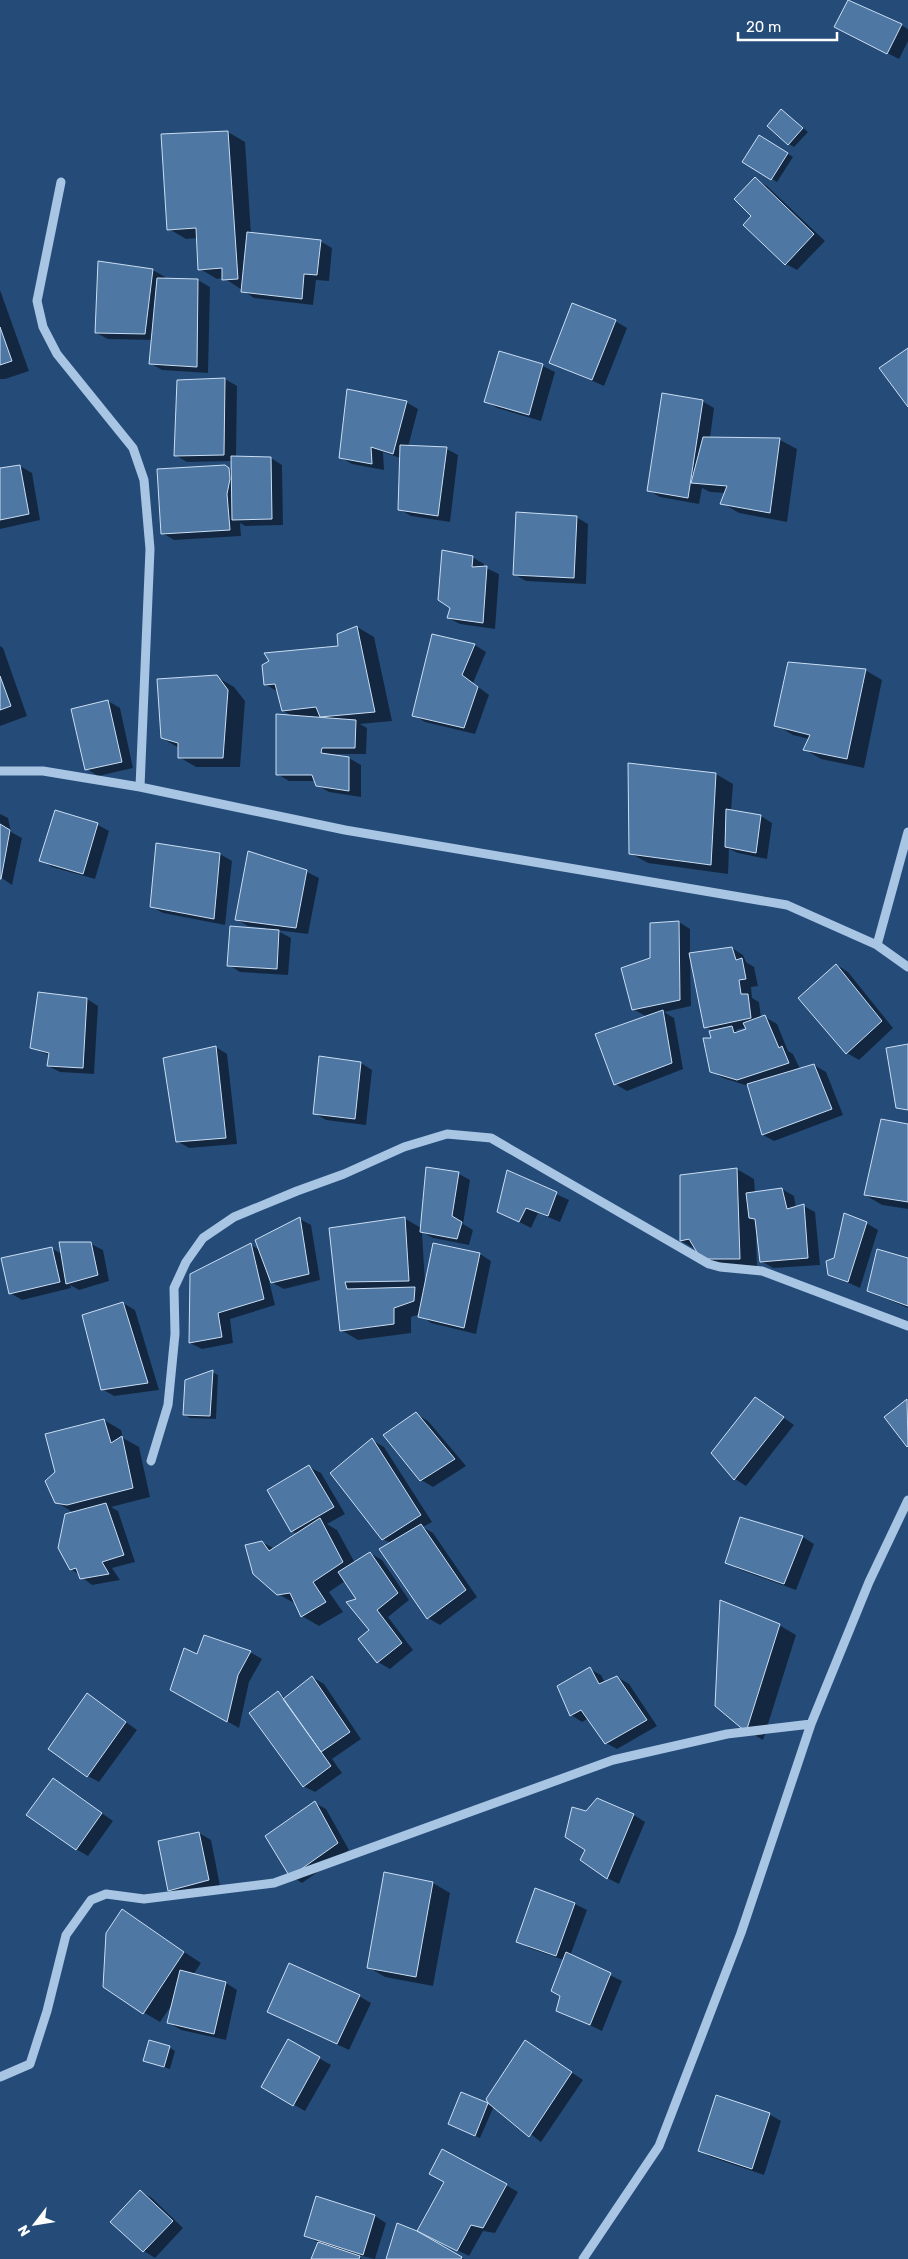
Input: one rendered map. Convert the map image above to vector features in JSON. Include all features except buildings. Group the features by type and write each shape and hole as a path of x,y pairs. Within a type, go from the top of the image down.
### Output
{"street":[{"path":"61,182 36,301 43,326 62,361 133,448 144,480 150,549 140,788"},
{"path":"0,771 43,771 140,788 345,830 787,905 877,945 908,967"},
{"path":"877,945 908,832"},
{"path":"151,1461 168,1406 175,1334 174,1288 186,1262 204,1238 234,1217 344,1174 404,1147 447,1134 491,1138 709,1264 720,1268 762,1271 908,1326"},
{"path":"583,2259 659,2146 741,1932 811,1724 869,1582 908,1500"},
{"path":"0,2077 30,2064 66,1935 91,1900 106,1894 144,1899 274,1883 613,1760 727,1734 811,1724"}]}
